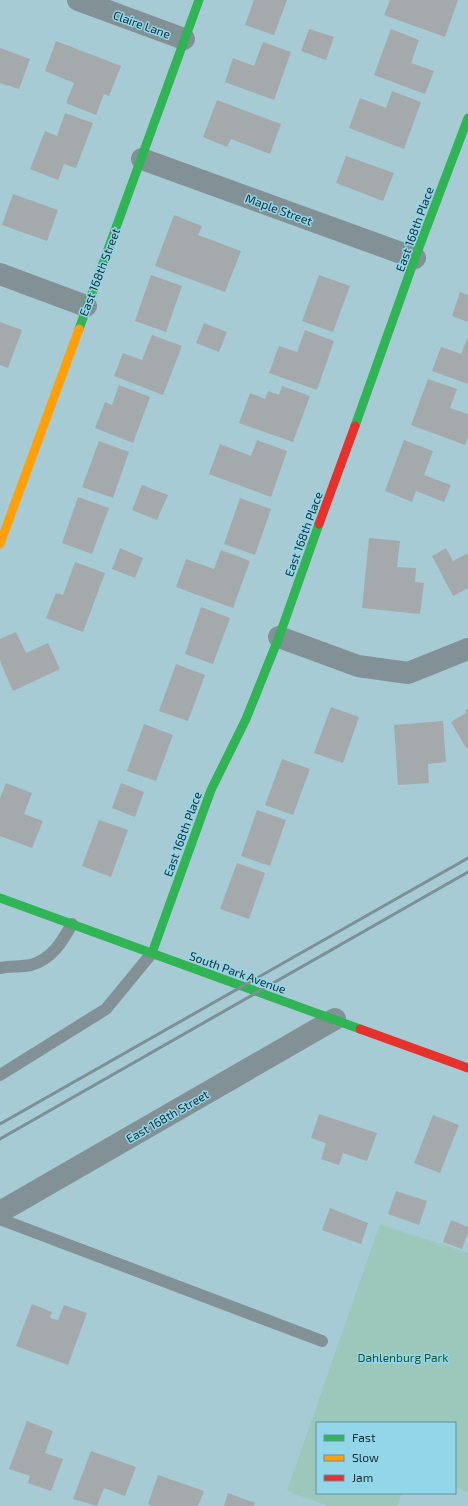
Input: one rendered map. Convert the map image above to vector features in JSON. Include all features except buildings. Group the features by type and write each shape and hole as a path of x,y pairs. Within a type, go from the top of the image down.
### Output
{"street":[{"name":"Claire Lane","path":"78,0 184,39"},
{"name":"East 168th Street","path":"0,544 86,306 142,159 198,0"},
{"name":"East 168th Place","path":"152,953 211,790 246,719 279,637 415,258 468,118"},
{"name":"Maple Street","path":"142,159 415,258"},
{"path":"0,274 86,306"},
{"path":"279,637 358,666 408,673 468,649"},
{"name":"South Park Avenue","path":"0,898 468,1068"},
{"name":"East 168th Street","path":"0,1212 335,1019"}],"lane":[{"path":"0,968 32,965 47,957 60,946 72,924"},
{"path":"0,1075 106,1009 152,953"},
{"path":"0,1219 322,1341"}],"green space":[{"name":"Dahlenburg Park","path":"380,1224 468,1253 468,1492 456,1487 456,1422 316,1422 316,1494 402,1494 397,1506 328,1506 287,1491"}],"railway":[{"path":"0,1124 468,858"},
{"path":"0,1139 468,872"}],"traffic: fast":[{"path":"79,329 199,0"},
{"path":"355,426 415,258 468,118"},
{"path":"152,953 211,790 246,719 279,637 319,524"},
{"path":"0,898 360,1029"}],"traffic: slow":[{"path":"0,544 79,329"}],"traffic: jam":[{"path":"319,524 355,426"},
{"path":"360,1029 468,1068"}]}
